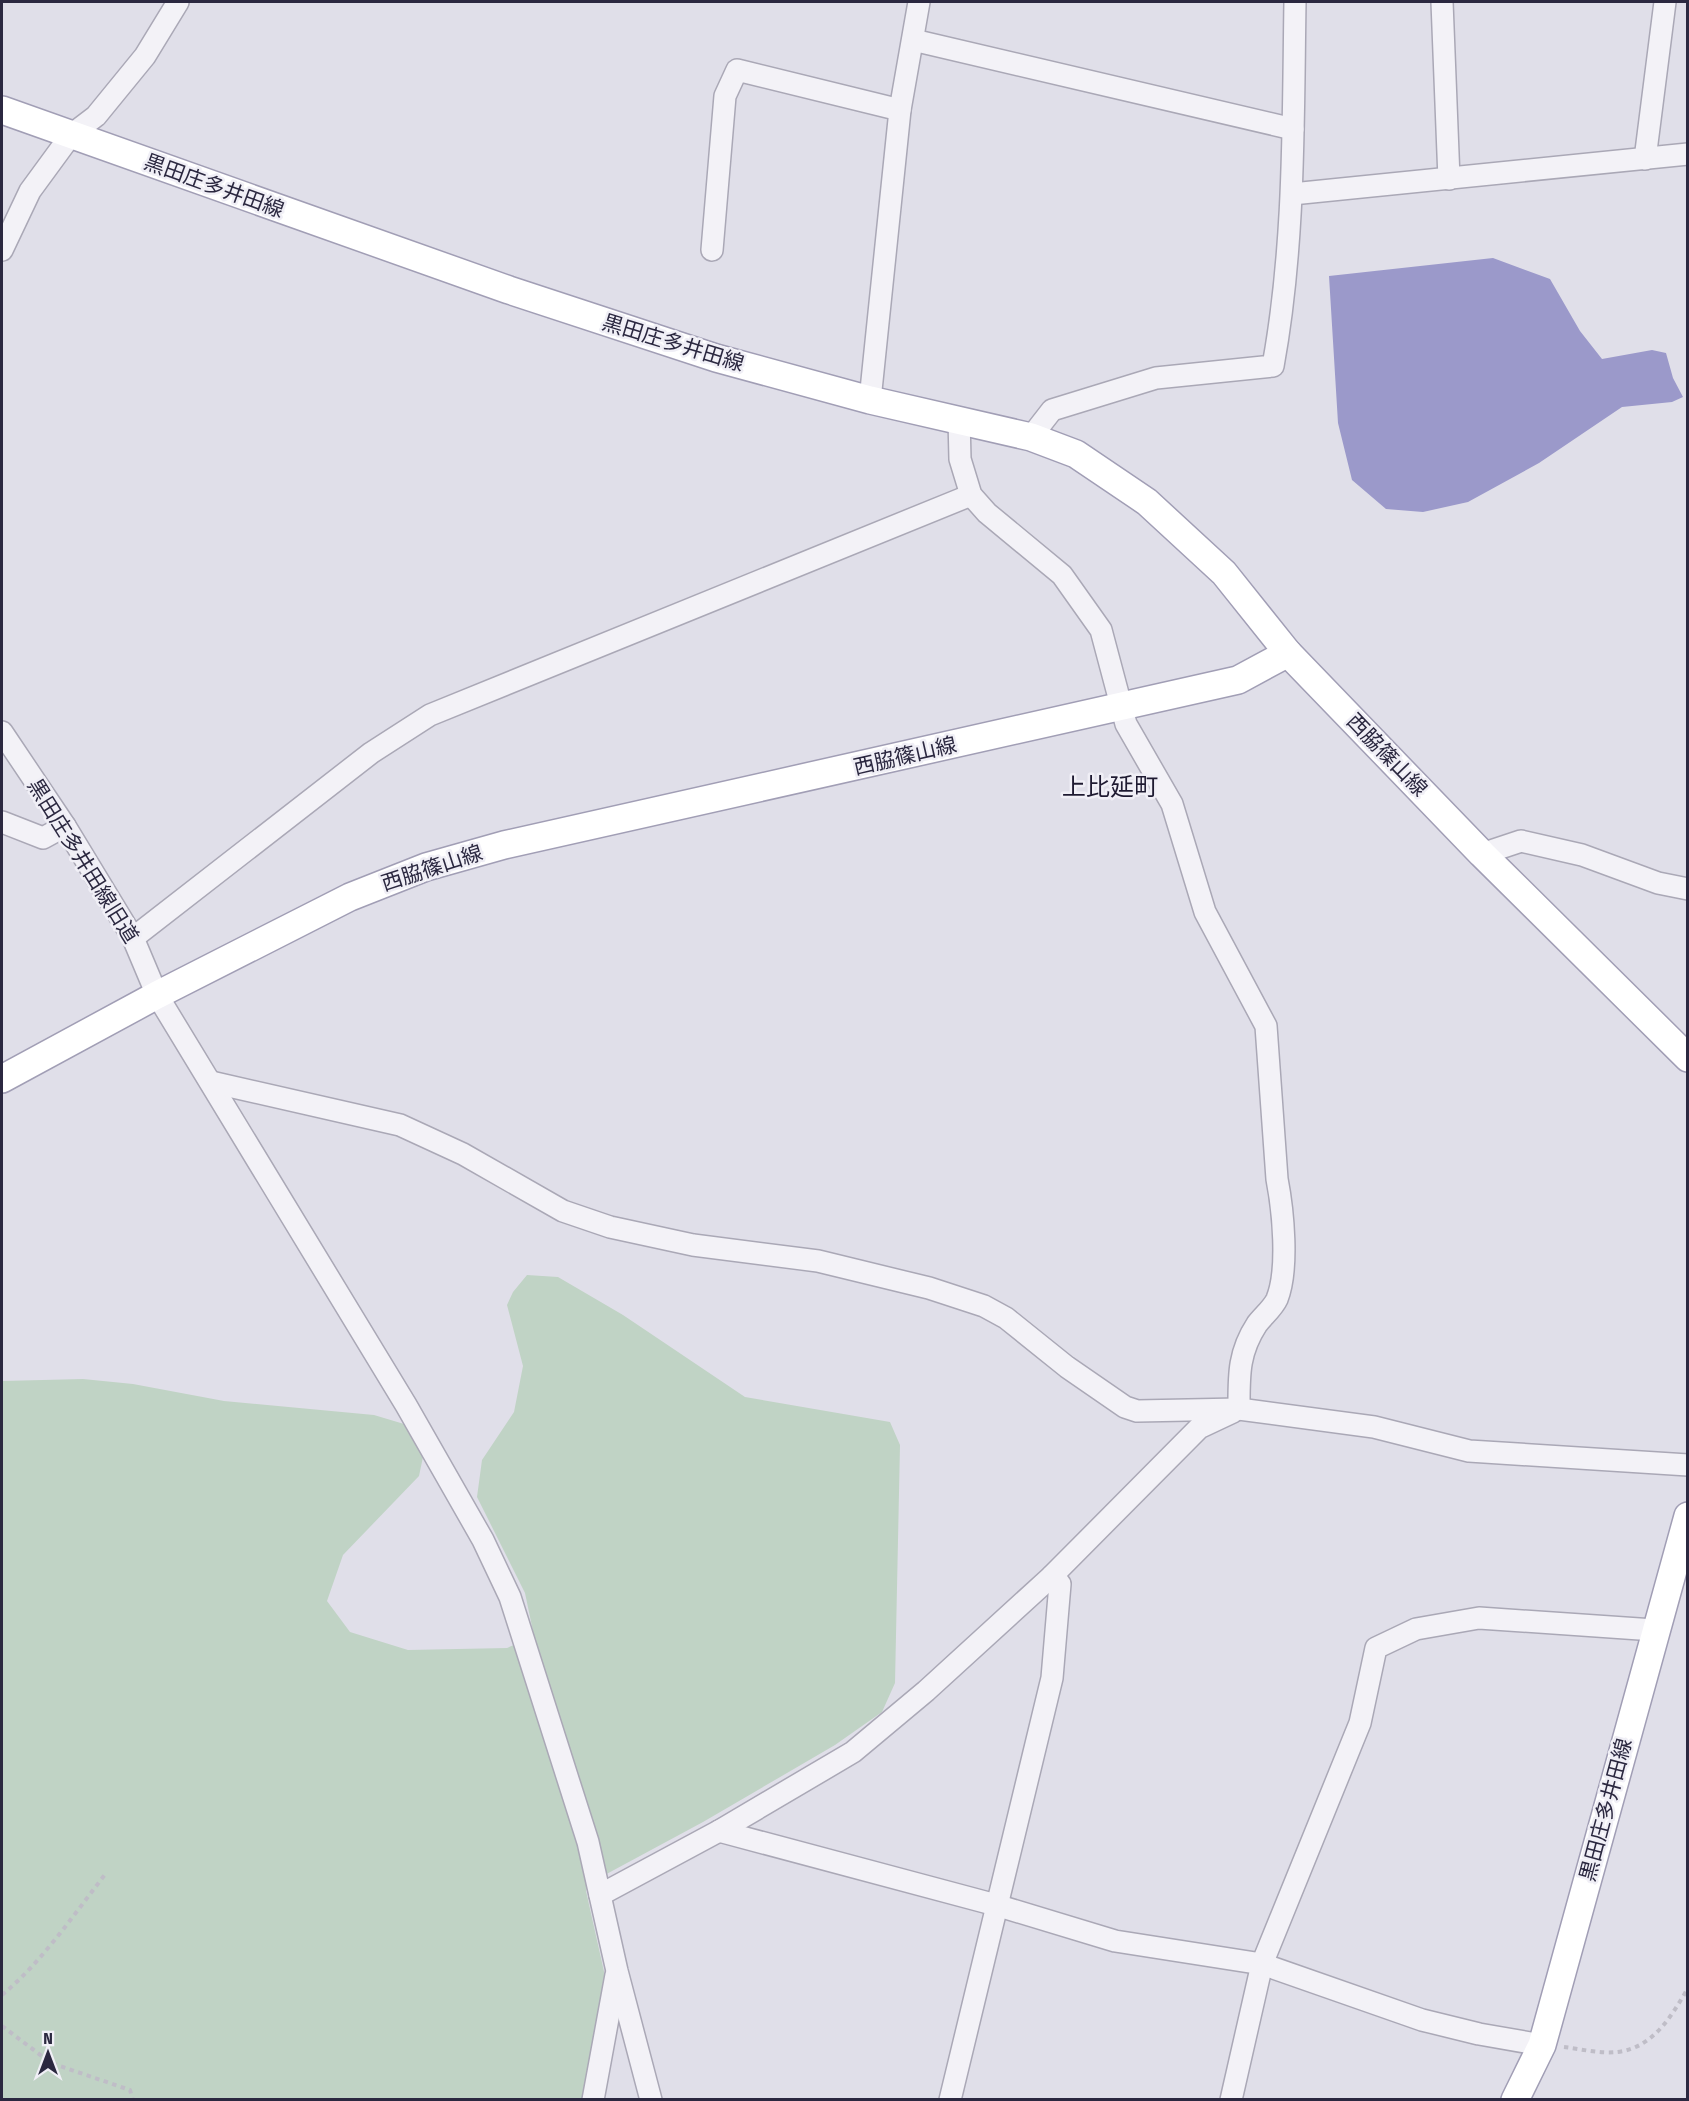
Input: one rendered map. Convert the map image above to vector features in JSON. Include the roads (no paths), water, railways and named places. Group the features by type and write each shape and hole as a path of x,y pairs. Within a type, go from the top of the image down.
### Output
{"main road":[{"name":"黒田庄多井田線","path":"2,110 508,290 717,358 870,400 1031,436 1077,454 1147,502 1224,573 1288,653"},
{"name":"西脇篠山線","path":"2,1079 158,995 350,897 426,867 504,845 750,792 1238,680 1288,653 1482,854 1688,1058"},
{"name":"黒田庄多井田線","path":"1515,2100 1542,2044 1654,1630 1688,1516"}],"street":[{"path":"2,250 30,191 72,135 96,116 145,56 178,2"},
{"path":"870,400 900,110 919,2"},
{"path":"1031,436 1052,410 1156,378 1273,366 1282,318 1292,194 1295,2"},
{"path":"1442,2 1449,179"},
{"path":"1645,159 1665,2"},
{"path":"913,40 1293,129"},
{"path":"712,250 725,96 737,70 900,110"},
{"path":"1292,194 1688,154"},
{"path":"959,419 960,459 971,495 987,513 1062,575 1101,630 1119,706 1126,724 1172,804 1205,912 1266,1026 1277,1179 1282,1204 1283,1259 1277,1300 1256,1325 1239,1360 1239,1409"},
{"path":"133,938 371,753 430,715 971,495"},
{"name":"黒田庄多井田線旧道","path":"2,732 65,826 133,938 158,995 406,1405 483,1540 506,1587 588,1842 617,1971 651,2100"},
{"path":"2,822 43,838 65,826"},
{"path":"1482,854 1521,841 1582,855 1658,883 1688,889"},
{"path":"212,1082 400,1125 462,1154 563,1211 610,1227 693,1245 818,1261 929,1288 984,1306 1006,1318 1067,1366 1125,1407 1137,1411 1239,1409 1374,1427 1469,1451 1688,1465"},
{"path":"600,1895 719,1831 853,1752 926,1691 1052,1576 1199,1428 1239,1409"},
{"path":"950,2100 1052,1678 1060,1584 1052,1576"},
{"path":"1231,2100 1262,1964 1360,1723 1376,1648 1416,1629 1479,1618 1654,1630"},
{"path":"719,1831 996,1905 1115,1941 1262,1964 1422,2020 1479,2034 1542,2044"},
{"path":"593,2100 617,1971"}],"water":[{"path":"1493,258 1550,279 1580,331 1602,359 1652,350 1666,353 1673,378 1683,397 1672,402 1622,407 1539,463 1468,502 1423,512 1386,509 1352,480 1338,423 1329,276"}],"district":[{"name":"上比延町","path":"1110,787"}]}
